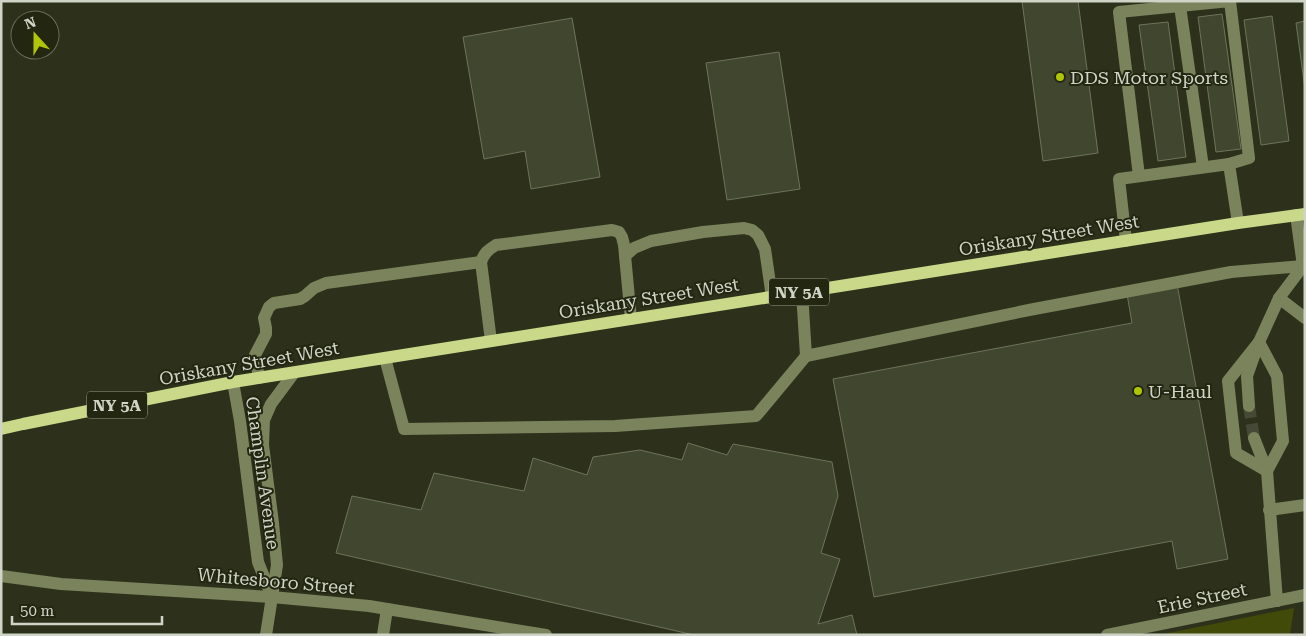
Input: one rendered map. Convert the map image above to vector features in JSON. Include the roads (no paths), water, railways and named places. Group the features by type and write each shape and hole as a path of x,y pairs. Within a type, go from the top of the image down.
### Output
{"main road":[{"name":"Oriskany Street West","path":"1,429 233,382 1238,223 1300,215"}],"street":[{"path":"1126,241 1118,179 1229,164 1249,158 1230,1 1119,12 1139,176"},
{"path":"1180,6 1203,167"},
{"path":"1229,164 1238,223"},
{"path":"1249,406 1248,376 1259,342 1279,298 1303,266 1300,215"},
{"path":"625,256 634,248 650,241 703,232 744,228 752,230 758,235 765,249 772,297"},
{"path":"491,341 481,262 484,254 496,245 612,230 619,232 622,237 625,256 632,319"},
{"path":"259,378 256,355 266,334 264,318 266,312 274,303 300,299 314,288 326,283 481,262"},
{"path":"385,358 404,429 615,426 756,416 806,356 1029,310 1231,272 1303,266"},
{"path":"802,292 806,356"},
{"path":"1279,298 1305,318"},
{"path":"1259,342 1277,376 1283,441 1267,471"},
{"path":"1259,342 1228,380 1236,453 1267,471"},
{"name":"Champlin Avenue","path":"266,635 276,565 273,522 263,445 264,420 271,404 294,373"},
{"name":"Champlin Avenue","path":"233,382 240,421 258,562 272,596"},
{"path":"1254,438 1267,471 1277,600"},
{"path":"1269,510 1305,505"},
{"name":"Whitesboro Street","path":"1,576 62,584 272,596 387,609 514,632 546,635"},
{"name":"Erie Street","path":"1107,635 1305,595"},
{"path":"383,635 387,609"}],"tunnel":[{"path":"1249,406 1254,438"}],"place":[{"name":"DDS Motor Sports","path":"1060,77"},
{"name":"U-Haul","path":"1138,391"}]}
